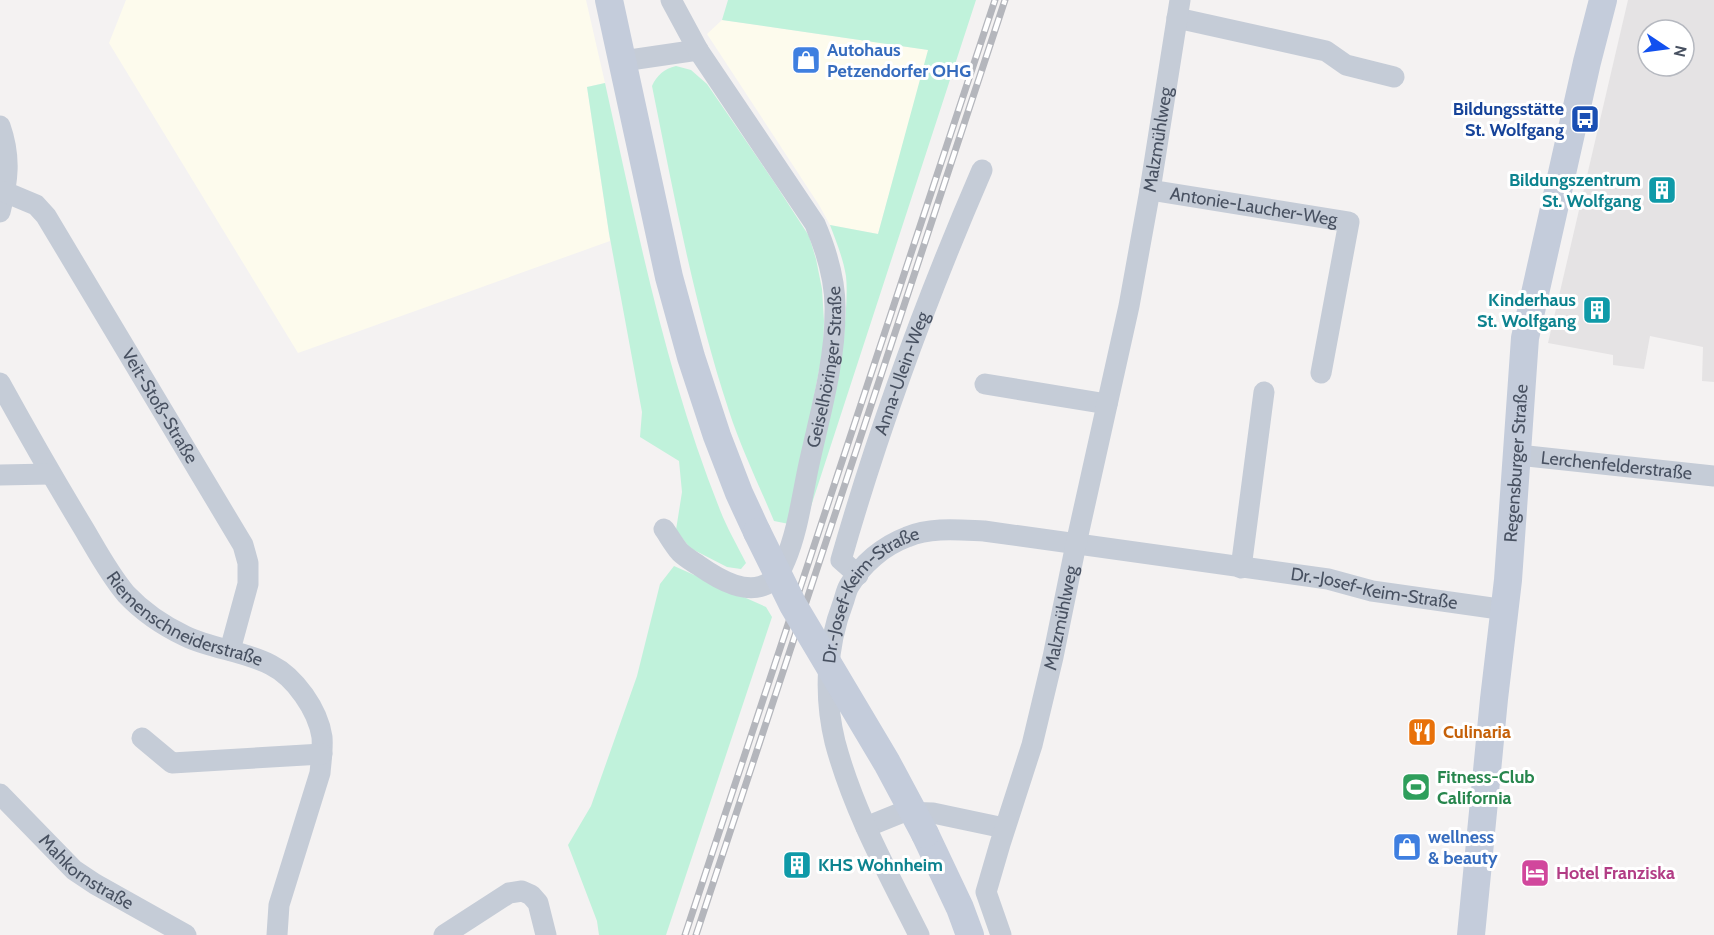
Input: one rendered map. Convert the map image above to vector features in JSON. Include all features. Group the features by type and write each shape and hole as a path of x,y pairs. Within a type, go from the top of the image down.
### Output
{"main road":[{"path":"609,0 669,277 691,357 739,493 793,605 887,763 925,834 960,908 970,935"},
{"name":"Regensburger Straße","path":"1471,935 1494,699 1506,610 1525,338 1603,0"}],"street":[{"name":"Geiselhöringer Straße","path":"664,529 680,552 710,574 727,583 748,588 759,587 773,580 784,563 794,536 828,375 836,310 833,279 826,250 815,224 698,50 671,0"},
{"name":"Malzmühlweg","path":"1001,935 986,892 1004,828 1032,745 1053,657 1129,306 1179,9 1326,51 1346,65 1394,77"},
{"path":"623,61 698,50"},
{"path":"0,126 9,169 3,202"},
{"name":"Anna-Ulein-Weg","path":"858,575 841,560 855,510 897,383 947,252 982,170"},
{"name":"Antonie-Laucher-Weg","path":"1150,190 1349,222 1322,373"},
{"name":"Veit-Stoß-Straße","path":"3,202 36,205 46,216 243,545 248,562 248,584 230,650"},
{"name":"Riemenschneiderstraße","path":"0,383 50,474 113,576 141,609 185,636 271,664 285,674 305,697 322,736 320,773 279,906 276,935"},
{"path":"986,384 1107,404"},
{"path":"1241,568 1264,392"},
{"name":"Lerchenfelderstraße","path":"1518,455 1714,476"},
{"path":"0,475 50,474"},
{"name":"Dr.-Josef-Keim-Straße","path":"918,935 866,827 848,782 835,741 828,699 829,655 836,619 849,587 866,564 886,547 909,536 934,530 984,531 1328,579 1372,591 1506,610"},
{"path":"142,738 172,763 322,754"},
{"name":"Mahkornstraße","path":"0,794 74,870 186,935"},
{"path":"866,827 903,812 933,813 1004,828"},
{"path":"444,935 509,893 522,891 531,895 538,903 546,935"}],"shaded area":[{"path":"126,0 586,0 605,83 587,87 610,241 298,353 109,43"},
{"path":"1628,0 1714,0 1714,382 1702,381 1703,347 1650,336 1644,369 1613,365 1613,355 1548,343"},
{"path":"722,20 929,50 878,234 830,225 707,34"}],"green space":[{"path":"728,0 976,0 801,537 844,338 846,276 830,225 878,234 928,50 722,20"},
{"path":"676,66 691,70 707,84 809,236 816,259 822,289 823,350 789,524 774,521 739,439 705,331 652,86 661,73"},
{"path":"605,83 641,245 668,352 701,458 723,517 746,563 741,569 727,567 690,548 676,530 682,492 679,461 640,437 642,412 609,233 587,87"},
{"path":"674,566 766,607 772,617 666,935 599,935 597,921 568,845 591,806 637,676 660,584"}],"railway":[{"path":"685,935 995,0"},
{"path":"696,935 1005,0"}],"place":[{"name":"Autohaus Petzendorfer OHG","path":"806,60"},
{"name":"Bildungsstätte St. Wolfgang","path":"1585,119"},
{"name":"Bildungszentrum St. Wolfgang","path":"1662,190"},
{"name":"Kinderhaus St. Wolfgang","path":"1597,310"},
{"name":"Culinaria","path":"1422,732"},
{"name":"Fitness-Club California","path":"1416,787"},
{"name":"wellness & beauty","path":"1407,847"},
{"name":"KHS Wohnheim","path":"797,865"},
{"name":"Hotel Franziska","path":"1535,873"}]}
